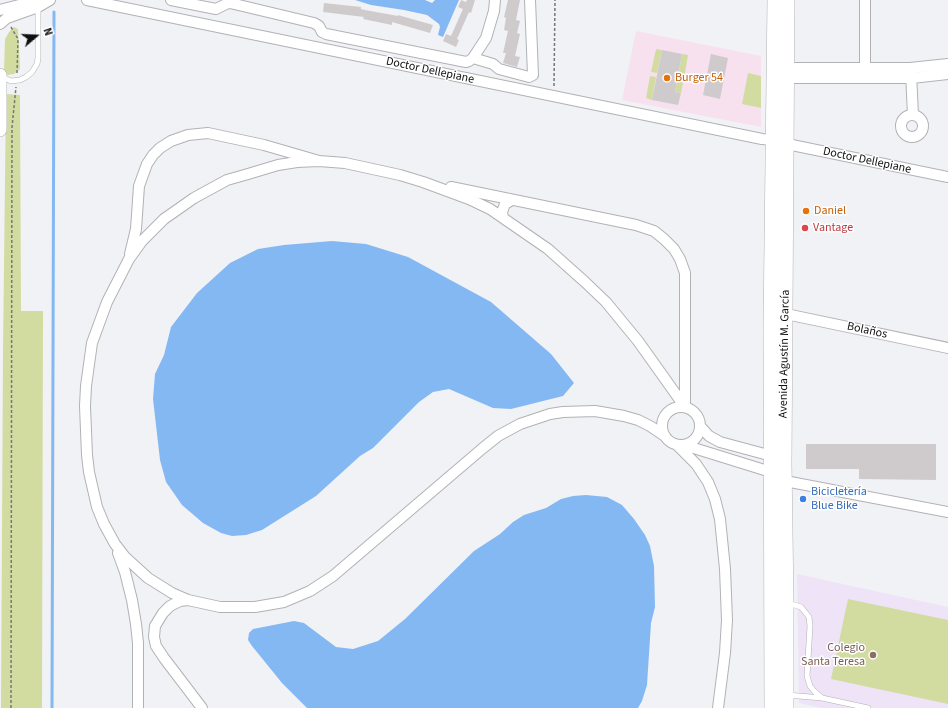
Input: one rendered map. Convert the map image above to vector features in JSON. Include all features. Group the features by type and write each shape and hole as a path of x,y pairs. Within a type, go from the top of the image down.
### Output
{"main road":[{"name":"Avenida Agustín M. García","path":"774,0 786,314 778,459 772,472 778,484 786,603 786,701"},
{"name":"Avenida Agustín M. García","path":"772,708 778,484 780,142 787,73 787,0"}],"street":[{"path":"0,10 39,0 49,0"},
{"path":"3,21 38,8 49,0"},
{"name":"Doctor Dellepiane","path":"87,0 948,177"},
{"path":"172,0 216,9 230,3 314,23 319,26 322,32 326,34 466,62 473,58 486,38 494,11 495,0"},
{"path":"473,58 493,64 499,69 529,77 532,75 530,0"},
{"path":"865,0 865,79"},
{"path":"787,73 865,68 910,68 948,64"},
{"path":"910,68 912,78 913,115"},
{"path":"787,73 865,79 912,78 948,74"},
{"path":"0,76 0,130"},
{"path":"129,259 137,217 139,186 147,164 153,155 160,148 171,141 188,135 208,133 273,148 319,161"},
{"path":"273,148 276,150 278,155 278,159 273,166"},
{"path":"686,407 685,273 680,259 674,249 654,231 636,225 423,182 345,163 319,161 297,162 273,166 226,180 180,207 152,229 129,259 107,302 92,343 86,386 85,406 87,455 93,493 104,524 115,544 125,557 148,578 172,593 188,600 220,607 255,608 284,602 310,591 333,576 498,436 509,429 536,418 563,412 595,411 611,413 638,420 650,426 665,436 668,440 680,445 772,472"},
{"path":"423,182 469,199 490,210 548,249 606,302 638,340 686,407"},
{"path":"503,218 503,208 505,204 512,200"},
{"path":"137,217 142,226 152,229"},
{"name":"Bolaños","path":"786,314 948,348"},
{"path":"666,379 677,383 686,375"},
{"path":"665,436 662,430 664,417 673,408 686,407 692,410 700,420 697,437 689,444 680,445"},
{"path":"700,426 709,436 720,442 778,459"},
{"path":"680,445 696,464 708,482 715,499 720,519 725,569 727,620 718,708"},
{"path":"744,464 746,450"},
{"path":"778,484 948,512"},
{"path":"115,544 125,572 138,635 138,708"},
{"path":"188,600 180,601 170,606 163,613 155,626 154,637 156,646 164,658 202,708"},
{"path":"138,635 154,637"}],"lane":[{"path":"0,76 11,81 26,78 37,64 38,8"},
{"path":"786,603 801,607 809,617 810,626 807,676 810,686 822,698"},
{"path":"786,701 822,698 868,708"}],"path":[{"path":"554,96 555,0"},
{"path":"3,21 18,39 12,127 11,708"}],"shaded area":[{"path":"636,31 761,56 761,127 622,100"},
{"name":"Colegio Santa Teresa","path":"797,574 948,607 948,708 822,708 799,703"}],"green space":[{"path":"14,27 18,29 20,69 14,74 7,75 4,71 5,39"},
{"path":"656,49 662,50 657,73 651,72"},
{"path":"682,54 688,55 684,79 678,77"},
{"path":"748,73 761,76 761,108 742,104"},
{"path":"650,76 656,77 652,100 646,98"},
{"path":"677,81 683,83 681,93 675,92"},
{"path":"6,94 20,95 21,311 43,311 42,708 1,708"},
{"path":"848,599 948,620 948,704 831,679"}],"water":[{"path":"355,0 425,0 432,3 435,0 459,0 443,37 438,35 440,27 439,24 427,15 371,5"},
{"path":"332,241 366,244 408,257 491,302 551,354 574,383 563,396 511,409 493,408 449,389 433,392 419,402 373,448 360,456 316,496 262,530 246,535 232,536 221,533 203,523 182,505 166,482 160,460 153,399 155,374 164,355 171,327 197,293 230,263 258,249"},
{"path":"586,495 607,497 622,505 645,535 650,546 654,566 655,607 651,623 647,685 638,708 307,708 282,683 248,640 249,633 253,629 294,621 304,623 336,647 353,649 378,641 405,619 474,551 500,534 513,522 524,515 546,508 561,499"}],"building":[{"path":"461,0 466,2 467,0 475,0 471,13 469,12 457,39 459,40 456,47 443,41 446,34 451,36 463,9 458,7"},
{"path":"508,0 520,0 516,20 520,21 517,33 520,34 515,56 520,57 517,67 503,63 506,53 503,53 508,31 504,30 506,18 504,17"},
{"path":"324,3 361,7 361,9 365,10 398,15 433,25 430,33 392,22 392,25 363,19 364,17 323,12"},
{"name":"Burger 54","path":"662,50 682,54 675,92 681,93 678,105 652,100"},
{"path":"711,54 728,58 720,99 703,95"},
{"path":"806,444 936,444 936,480 859,479 859,469 806,469"}],"waterway":[{"path":"52,708 54,12"}],"place":[{"name":"Burger 54","path":"667,78"},
{"name":"Daniel","path":"806,211"},
{"name":"Vantage","path":"805,228"},
{"name":"Bicicletería Blue Bike","path":"803,499"},
{"name":"Colegio Santa Teresa","path":"873,655"}]}
